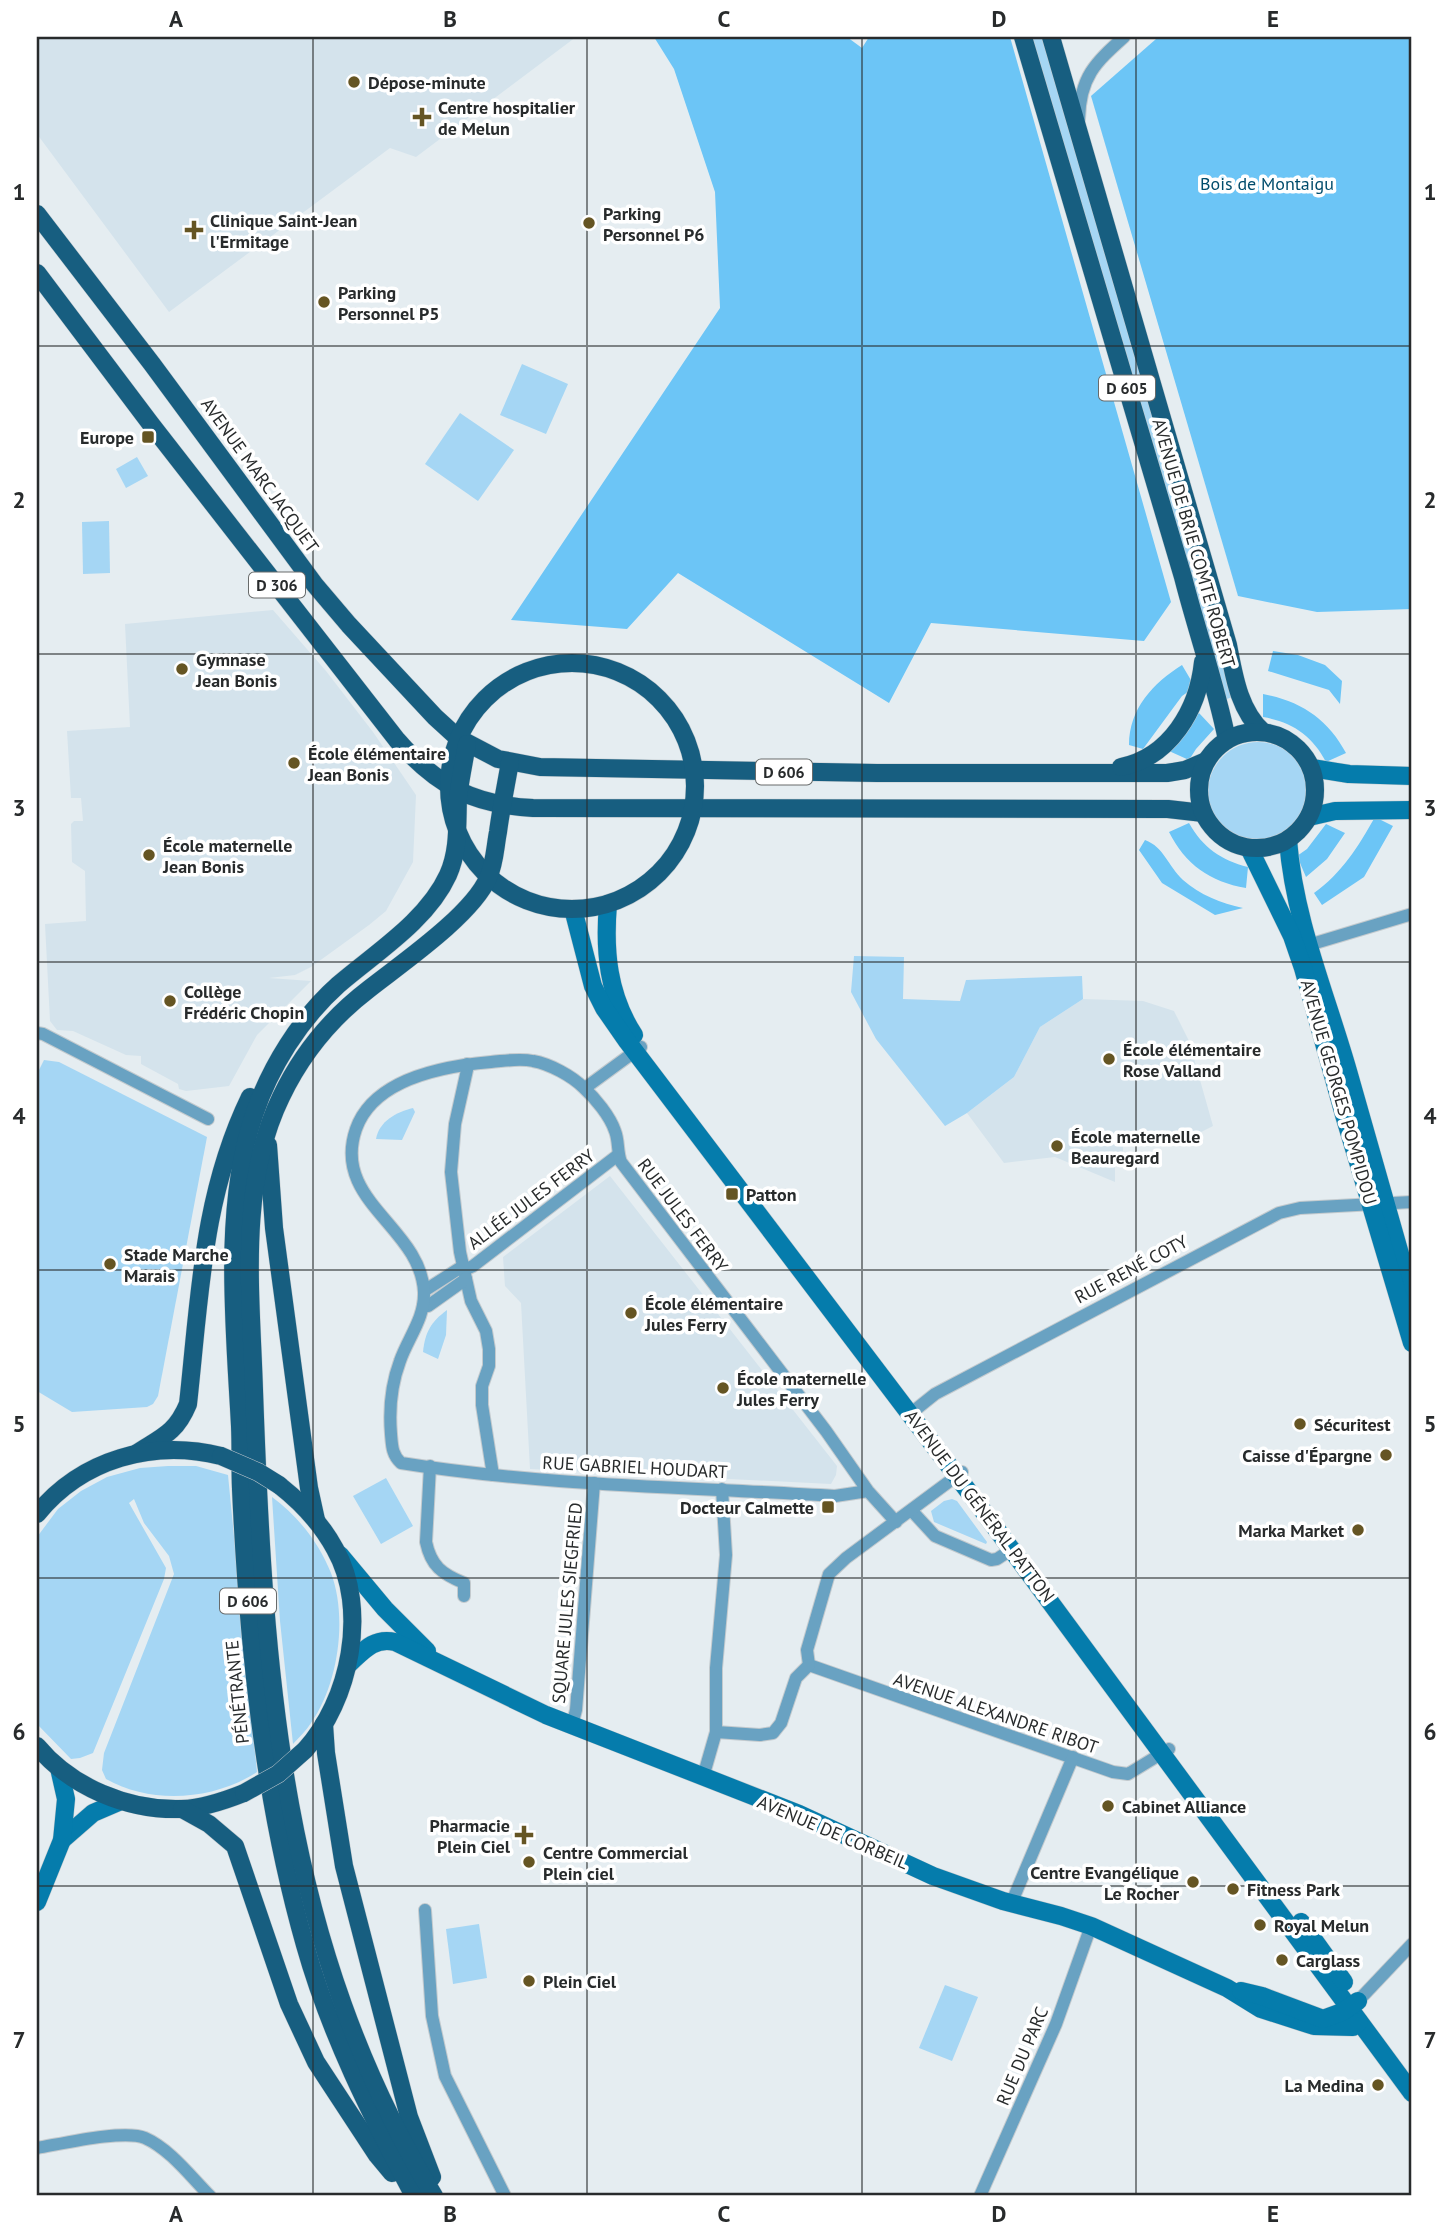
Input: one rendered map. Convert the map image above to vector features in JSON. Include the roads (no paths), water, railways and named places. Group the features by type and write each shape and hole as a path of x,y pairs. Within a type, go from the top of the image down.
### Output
{"main road":[{"name":"AVENUE DE BRIE COMTE ROBERT","path":"1023,37 1183,577 1203,655 1219,702 1227,740"},
{"name":"AVENUE DE BRIE COMTE ROBERT","path":"1051,37 1228,645 1240,698 1263,732"},
{"name":"AVENUE MARC JACQUET","path":"37,214 315,585 435,717 467,744"},
{"name":"D 306","path":"37,273 158,434 397,740 424,766 459,792"},
{"path":"1104,772 1148,758 1164,746 1193,705 1201,681 1203,655"},
{"path":"560,664 606,668 647,689 678,724 694,767 695,797 692,813 685,835 674,855 642,888 608,904 573,909 553,908 510,892 475,862 459,835 451,806 449,791 452,760 466,724 480,706 503,685 516,677 545,667 560,664"},
{"path":"1263,732 1292,743 1304,754 1312,768 1315,801 1300,830 1288,839 1270,847 1249,848 1232,843 1217,832 1203,813 1199,798 1200,778 1206,761 1216,748 1244,733 1263,732"},
{"name":"D 606","path":"283,1056 296,1032 323,999 405,929 439,891 453,860 459,792 467,744 510,762 540,767 668,771 1167,773 1185,770 1206,761"},
{"name":"D 606","path":"267,1133 293,1072 328,1026 367,990 406,961 482,890 494,860 510,762"},
{"path":"1312,768 1349,774 1412,776"},
{"name":"D 606","path":"459,792 502,807 1168,809 1203,813"},
{"path":"1309,817 1335,811 1412,810"},
{"name":"AVENUE GEORGES POMPIDOU","path":"1288,839 1302,947 1343,1115 1352,1122 1366,1170 1412,1296"},
{"name":"AVENUE GEORGES POMPIDOU","path":"1249,848 1302,947 1348,1070 1412,1343"},
{"name":"AVENUE DU GÉNÉRAL PATTON","path":"608,904 606,938 613,992 638,1049"},
{"name":"AVENUE DU GÉNÉRAL PATTON","path":"573,909 593,986 604,1008 913,1411 1353,2004 1412,2074"},
{"path":"41,1504 88,1470 137,1453 180,1422 188,1404 208,1223 219,1178 236,1126 250,1096 283,1056"},
{"name":"PÉNÉTRANTE","path":"283,1056 254,1115 239,1183 235,1248 235,1328 247,1593 265,1760 305,1945 325,2007 370,2114 412,2196"},
{"path":"267,1133 276,1242 309,1488 316,1520"},
{"name":"PÉNÉTRANTE","path":"267,1133 255,1177 251,1293 259,1529 279,1743 304,1875 352,2034 408,2154 436,2196"},
{"path":"37,1746 59,1768 91,1788 121,1801 182,1809 215,1804 244,1793 278,1774 305,1750 324,1724 339,1695 349,1664 351,1603 337,1551 316,1520 279,1485 258,1472 221,1456 185,1450 137,1453"},
{"name":"AVENUE DU GÉNÉRAL PATTON","path":"959,1474 1012,1549 1166,1751"},
{"name":"AVENUE DE CORBEIL","path":"337,1551 385,1609 442,1666"},
{"name":"AVENUE DE CORBEIL","path":"349,1664 371,1644 395,1642 511,1700 799,1814 933,1876 1012,1904 1091,1926 1227,1988 1261,2009 1314,2026 1353,2027 1359,2022"},
{"path":"324,1724 344,1866 409,2118 436,2196"},
{"path":"37,1902 62,1840 66,1799 59,1768"},
{"path":"62,1840 93,1813 121,1801"},
{"path":"182,1809 209,1824 235,1846 289,2004 316,2062 377,2155 412,2196"},
{"name":"AVENUE DE CORBEIL","path":"1227,1988 1262,1996 1323,2019 1342,2012 1353,2004"},
{"name":"AVENUE DU GÉNÉRAL PATTON","path":"1353,2004 1359,2022 1412,2093"}],"street":[{"path":"1079,133 1080,97 1089,75 1101,58 1124,37"},
{"path":"1302,947 1412,914"},
{"path":"37,1033 208,1119"},
{"path":"464,1272 428,1306 423,1306 422,1276 417,1262 370,1203 357,1182 352,1155 354,1136 361,1117 382,1094 424,1073 467,1064 534,1061 570,1077 585,1088 638,1049"},
{"path":"467,1064 455,1124 451,1172 455,1222 464,1272 471,1301 486,1331 489,1349 489,1366 482,1386 482,1405 493,1475"},
{"name":"RUE JULES FERRY","path":"585,1088 611,1123 621,1162 868,1491 896,1522"},
{"name":"ALLÉE JULES FERRY","path":"464,1272 618,1155"},
{"name":"RUE RENÉ COTY","path":"913,1411 935,1394 1279,1213 1300,1208 1412,1202"},
{"path":"424,1291 464,1272"},
{"name":"RUE GABRIEL HOUDART","path":"423,1306 400,1360 391,1397 392,1448 395,1458 401,1463 493,1475 594,1483 835,1496 868,1491"},
{"path":"429,1466 428,1550 443,1574 464,1583 464,1595"},
{"path":"716,1732 760,1735 773,1733 781,1723 796,1678 809,1665 807,1650 829,1574 959,1474"},
{"name":"SQUARE JULES SIEGFRIED","path":"572,1725 576,1710 594,1483"},
{"path":"704,1777 716,1732 716,1668 726,1555 722,1489"},
{"path":"912,1511 934,1536 991,1560 1012,1549"},
{"name":"AVENUE ALEXANDRE RIBOT","path":"809,1665 1113,1772 1128,1774 1166,1751"},
{"path":"1012,1904 1073,1757"},
{"path":"425,1910 432,2016 445,2076 505,2196"},
{"name":"RUE DU PARC","path":"980,2196 1056,2024 1091,1926"},
{"path":"1353,2004 1412,1944"},
{"path":"37,2148 114,2136 142,2136 163,2150 210,2196"}],"place":[{"name":"Dépose-minute","path":"354,82"},
{"name":"Centre hospitalier de Melun","path":"422,117"},
{"name":"Parking Personnel P6","path":"589,223"},
{"name":"Clinique Saint-Jean l'Ermitage","path":"194,230"},
{"name":"Parking Personnel P5","path":"324,302"},
{"name":"Europe","path":"148,437"},
{"name":"Gymnase Jean Bonis","path":"182,669"},
{"name":"École élémentaire Jean Bonis","path":"294,763"},
{"name":"École maternelle Jean Bonis","path":"149,855"},
{"name":"Collège Frédéric Chopin","path":"170,1001"},
{"name":"École élémentaire Rose Valland","path":"1109,1059"},
{"name":"École maternelle Beauregard","path":"1057,1146"},
{"name":"Patton","path":"732,1194"},
{"name":"Stade Marche Marais","path":"110,1264"},
{"name":"École élémentaire Jules Ferry","path":"631,1313"},
{"name":"École maternelle Jules Ferry","path":"723,1388"},
{"name":"Sécuritest","path":"1300,1424"},
{"name":"Caisse d'Épargne","path":"1386,1455"},
{"name":"Docteur Calmette","path":"828,1507"},
{"name":"Marka Market","path":"1358,1530"},
{"name":"Cabinet Alliance","path":"1108,1806"},
{"name":"Pharmacie Plein Ciel","path":"524,1835"},
{"name":"Centre Commercial Plein ciel","path":"529,1862"},
{"name":"Centre Evangélique Le Rocher","path":"1193,1882"},
{"name":"Fitness Park","path":"1233,1889"},
{"name":"Royal Melun","path":"1260,1925"},
{"name":"Carglass","path":"1282,1960"},
{"name":"Plein Ciel","path":"529,1981"},
{"name":"La Medina","path":"1378,2085"}],"park label":[{"name":"Bois de Montaigu","path":"1267,183"}]}
